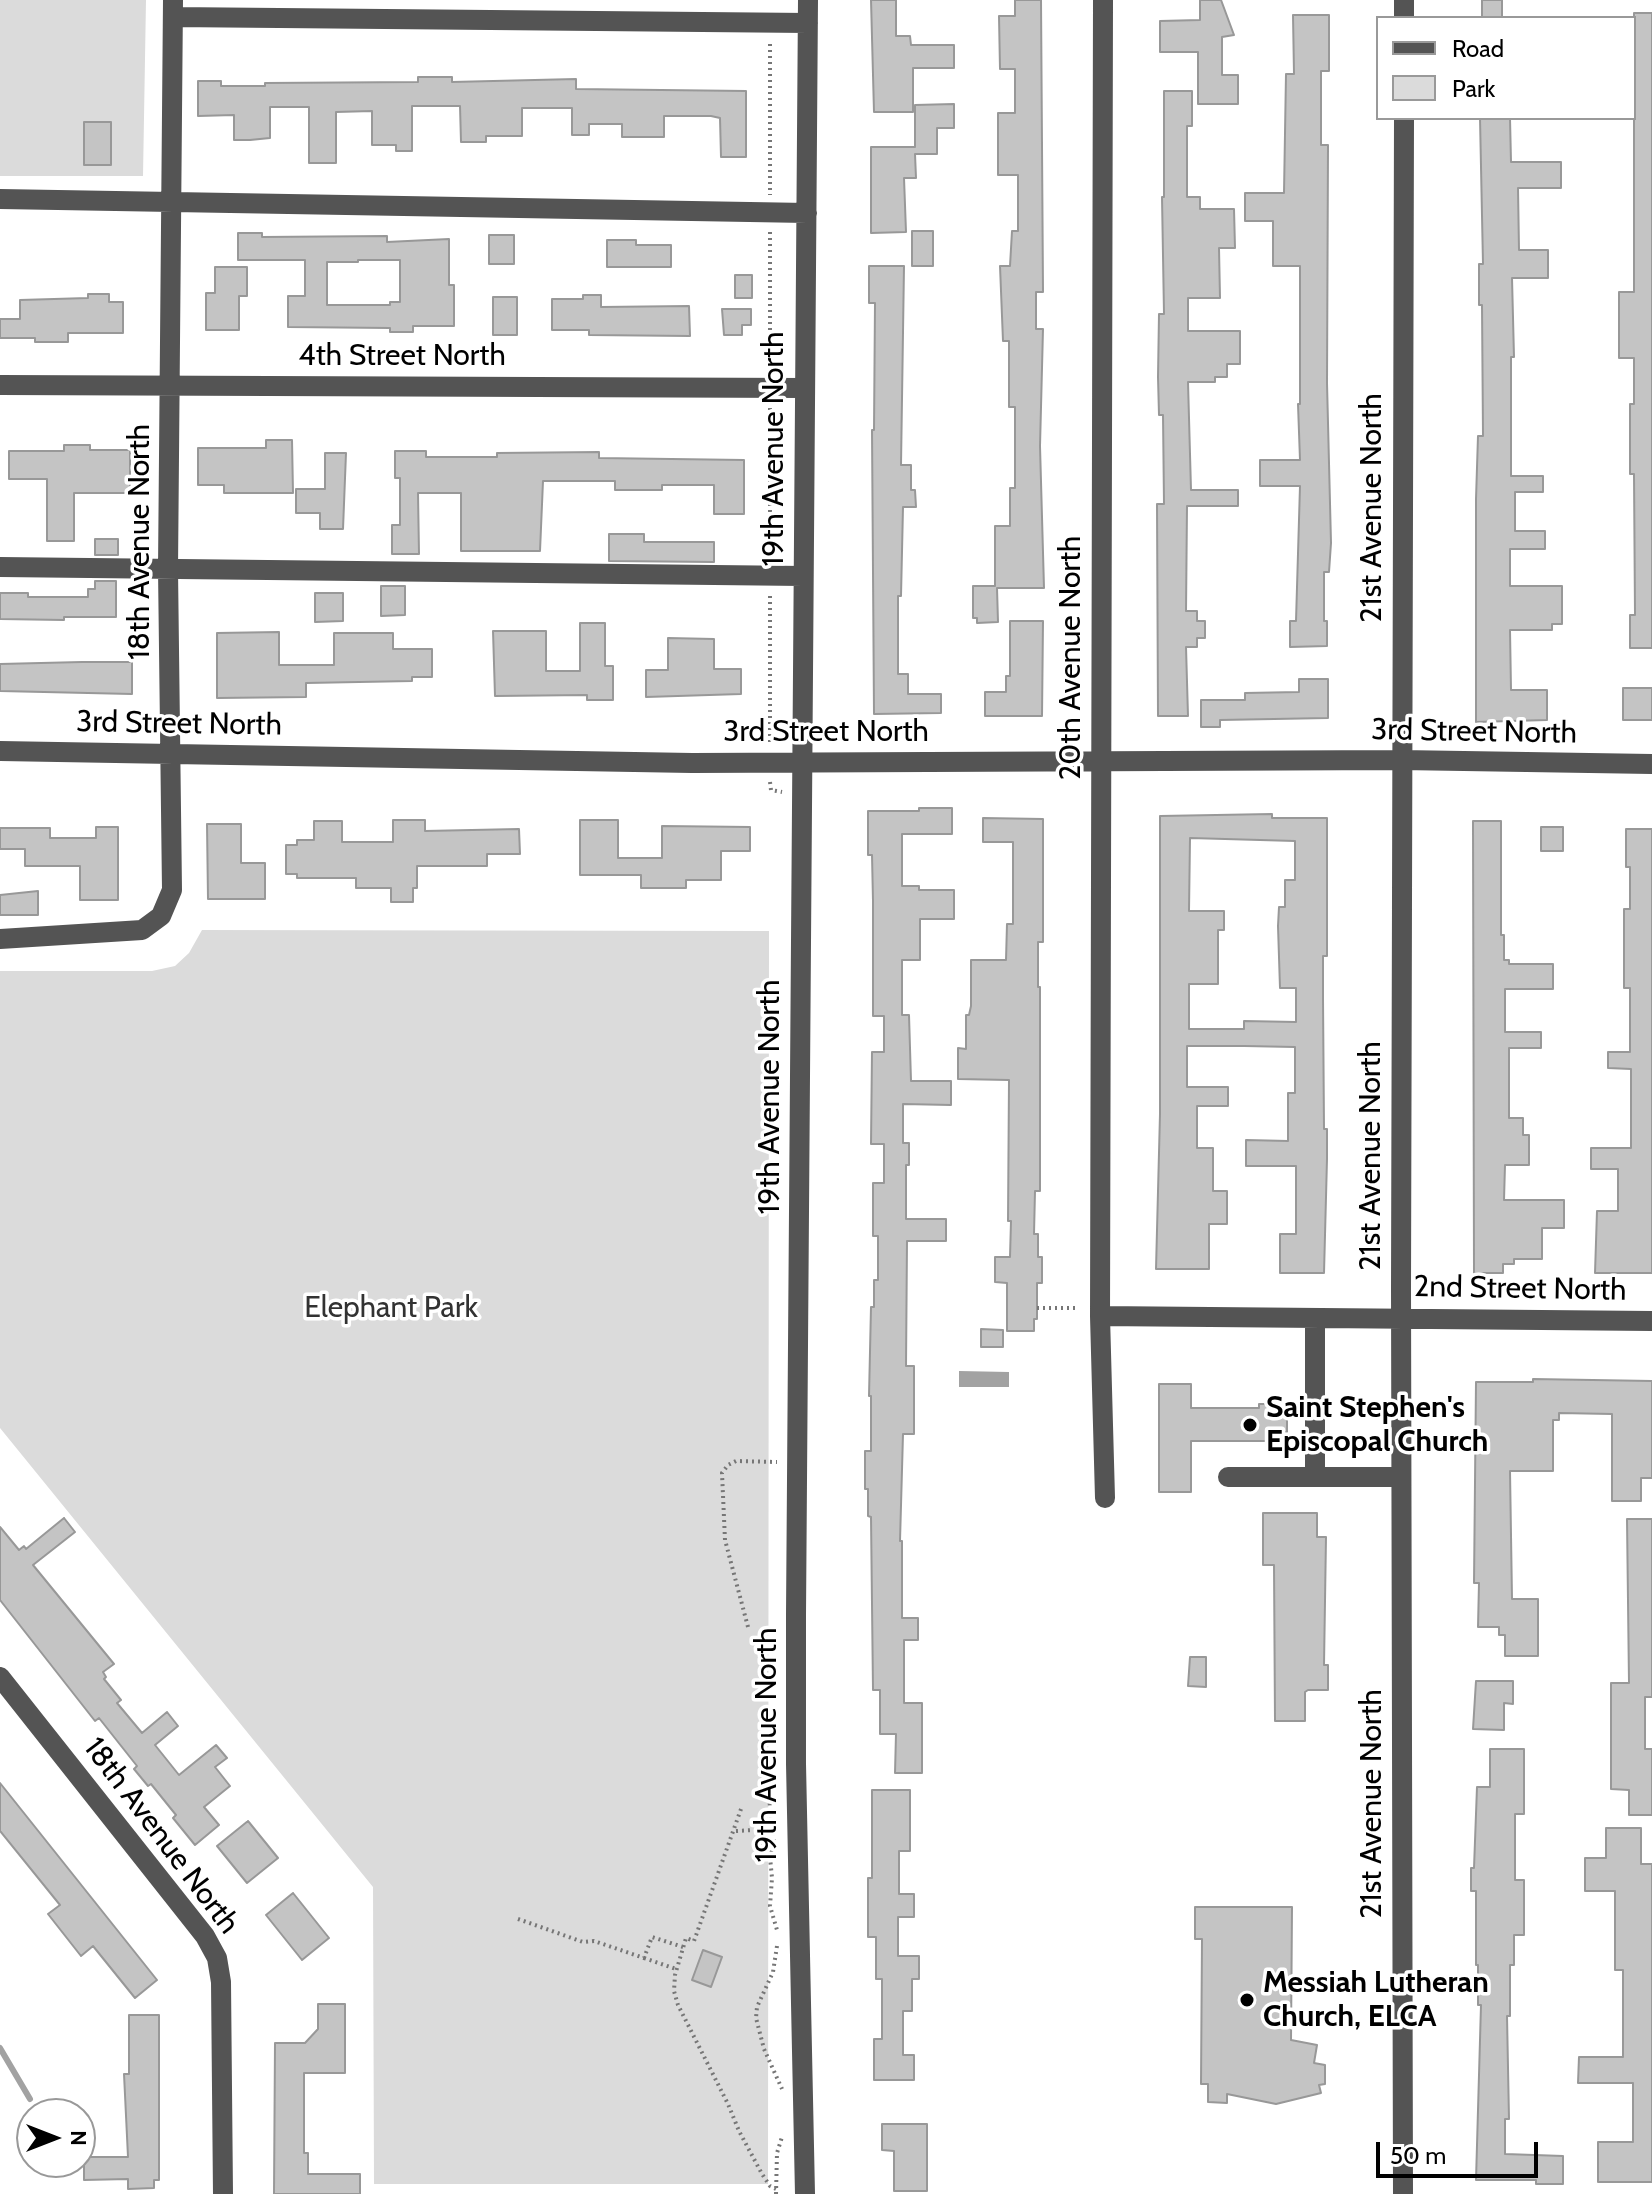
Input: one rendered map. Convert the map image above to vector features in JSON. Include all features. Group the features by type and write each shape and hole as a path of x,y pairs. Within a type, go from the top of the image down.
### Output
{"street":[{"name":"19th Avenue North","path":"805,2194 796,1764 808,0"},
{"name":"20th Avenue North","path":"1103,0 1100,1316 1105,1498"},
{"path":"173,8 808,23"},
{"name":"18th Avenue North","path":"0,939 142,930 161,916 172,890 168,569 173,8"},
{"name":"21st Avenue North","path":"1403,2194 1401,760 1404,120"},
{"path":"0,199 807,213"},
{"name":"4th Street North","path":"0,385 804,388"},
{"path":"0,567 803,576"},
{"name":"3rd Street North","path":"0,751 692,763 1401,760 1652,764"},
{"name":"2nd Street North","path":"1100,1316 1652,1321"},
{"path":"1315,1318 1315,1477"},
{"path":"1228,1477 1401,1477"},
{"name":"18th Avenue North","path":"0,1677 205,1936 217,1958 221,1982 223,2194"}],"path":[{"path":"1037,1308 1076,1308"},
{"path":"748,1627 725,1540 722,1473 736,1461 777,1462"},
{"path":"741,1809 694,1941 686,1938 674,1991 678,2005 762,2174 776,2189"},
{"path":"734,1831 773,1829"},
{"path":"518,1919 583,1942 594,1941 677,1969"},
{"path":"644,1958 652,1937 683,1947"}],"green space":[{"path":"0,0 146,0 143,176 0,176"},
{"name":"Elephant Park","path":"202,930 769,931 768,2184 374,2184 373,1887 0,1428 0,971 152,971 175,966 189,953"}],"shaded area":[{"path":"959,1371 1009,1372 1009,1387 959,1387"}],"building":[{"path":"871,0 896,0 896,36 910,36 911,45 954,45 954,68 913,68 913,112 874,112"},
{"path":"1015,0 1041,0 1043,292 1036,292 1036,329 1043,329 1040,446 1044,588 997,588 998,622 977,623 977,618 973,618 973,586 995,586 995,526 1010,526 1010,488 1015,488 1015,407 1009,407 1009,341 1003,341 1000,266 1010,266 1012,231 1018,231 1018,175 998,175 998,113 1015,113 1015,69 1000,69 999,16 1015,16"},
{"path":"1200,0 1221,0 1234,35 1222,37 1222,75 1238,75 1238,104 1198,104 1198,52 1160,52 1160,21 1200,20"},
{"path":"1482,0 1502,0 1502,16 1482,16"},
{"path":"1634,13 1652,13 1652,648 1630,648 1630,615 1635,615 1634,474 1630,474 1630,404 1634,404 1634,358 1619,358 1619,292 1634,292"},
{"path":"1293,15 1329,15 1329,71 1321,71 1321,145 1328,145 1327,383 1331,543 1329,572 1324,572 1327,646 1290,647 1290,621 1296,621 1300,486 1260,486 1260,460 1300,460 1300,266 1273,266 1273,221 1245,221 1245,193 1284,193 1286,74 1294,74"},
{"path":"418,77 452,77 452,82 576,79 576,89 746,91 746,157 721,157 720,118 711,116 664,116 664,137 622,137 622,124 589,124 589,135 572,135 572,108 522,108 522,136 486,136 486,142 461,142 460,106 412,106 412,151 396,151 396,145 372,145 372,111 336,112 336,163 309,163 309,107 270,107 270,138 250,140 234,140 234,115 198,116 198,81 221,81 221,86 265,86 265,83 418,82"},
{"path":"1164,91 1192,91 1192,126 1187,126 1187,197 1200,197 1200,209 1234,209 1235,248 1219,248 1220,298 1188,298 1188,331 1240,331 1240,364 1227,364 1227,377 1215,377 1215,382 1188,382 1191,490 1238,490 1238,506 1187,506 1186,611 1197,611 1197,621 1205,621 1205,638 1197,638 1197,647 1186,647 1188,716 1158,716 1157,504 1164,504 1163,415 1159,415 1158,377 1159,314 1164,314"},
{"path":"954,104 954,128 937,128 937,154 915,154 916,178 904,178 906,232 871,233 871,147 915,147 915,105"},
{"path":"1480,120 1510,120 1511,162 1561,162 1561,188 1518,188 1519,250 1548,250 1548,278 1512,278 1511,476 1543,476 1543,492 1515,492 1515,531 1545,531 1545,549 1510,549 1510,586 1562,586 1562,624 1552,624 1552,630 1510,630 1511,690 1547,690 1547,720 1476,722 1476,499 1478,436 1483,436 1479,264 1483,264"},
{"path":"84,122 111,122 111,165 84,165"},
{"path":"912,231 933,231 933,266 912,266"},
{"path":"238,233 262,233 262,237 387,236 387,242 449,239 449,285 454,285 454,326 413,326 413,332 390,332 390,328 288,327 288,296 305,296 305,260 238,260","holes":["400,260 400,302 390,302 390,305 327,305 327,262"]},
{"path":"489,235 514,235 514,264 489,264"},
{"path":"607,240 636,240 636,245 671,245 671,267 607,267"},
{"path":"869,266 904,266 901,465 911,465 911,490 915,490 916,507 903,507 898,674 908,674 908,694 941,694 941,713 874,714 872,430 875,303 869,303"},
{"path":"215,267 247,267 247,296 239,296 239,330 206,330 206,293 215,293"},
{"path":"735,275 752,275 752,298 735,298"},
{"path":"88,294 109,294 109,302 123,302 123,333 68,333 68,342 0,338 0,319 20,319 20,300 88,298"},
{"path":"583,295 601,295 601,307 689,306 690,336 589,335 589,330 552,330 552,299 583,299"},
{"path":"493,297 517,297 517,335 493,335"},
{"path":"722,309 751,309 751,325 742,325 742,335 724,335"},
{"path":"266,440 292,440 293,493 224,493 224,485 198,485 198,448 266,448"},
{"path":"64,445 90,445 90,450 130,450 130,493 74,493 74,541 47,541 47,479 9,479 9,451 64,451"},
{"path":"395,451 426,451 426,457 599,452 599,458 744,460 744,514 714,514 714,485 662,485 662,490 615,490 615,481 543,481 540,551 461,551 461,493 418,493 419,554 392,554 392,525 400,525 400,478 395,478"},
{"path":"325,453 346,453 343,529 320,529 320,513 296,513 296,489 325,489"},
{"path":"609,534 644,534 644,542 714,542 714,562 609,561"},
{"path":"95,539 118,539 118,555 95,555"},
{"path":"95,581 116,581 116,617 0,619 0,593 28,593 28,597 88,597 88,589 95,589"},
{"path":"381,586 405,586 405,615 381,616"},
{"path":"315,593 343,593 343,621 315,622"},
{"path":"1010,621 1043,621 1042,716 985,716 985,692 1006,692 1006,676 1010,676"},
{"path":"580,623 605,623 605,666 613,666 613,700 587,700 587,695 495,696 493,631 546,631 546,671 580,671"},
{"path":"279,632 279,665 334,665 334,633 393,633 393,649 432,649 432,677 412,677 412,681 306,683 306,697 217,698 217,633"},
{"path":"668,638 714,639 714,669 741,669 741,694 646,697 646,670 668,670"},
{"path":"132,662 132,694 0,691 0,664"},
{"path":"1299,679 1328,679 1328,718 1220,720 1220,727 1201,727 1201,700 1245,700 1245,693 1299,692"},
{"path":"1623,688 1652,688 1652,720 1623,720"},
{"path":"919,808 952,808 952,834 902,834 902,886 919,886 919,890 954,890 954,919 920,919 920,960 902,960 902,1015 909,1015 911,1081 951,1081 951,1105 903,1104 903,1143 909,1143 906,1219 946,1219 946,1241 907,1241 906,1366 914,1366 914,1434 903,1434 900,1541 902,1618 918,1618 918,1640 904,1640 904,1703 922,1703 922,1773 895,1773 896,1734 880,1734 880,1690 873,1690 871,1517 868,1516 868,1489 865,1489 865,1451 871,1451 871,1307 874,1307 874,1280 878,1280 878,1236 873,1236 873,1183 884,1183 884,1144 871,1144 872,1052 884,1052 884,1016 873,1016 872,855 868,855 868,811 919,811"},
{"path":"1272,814 1272,818 1327,818 1327,956 1323,956 1324,1129 1327,1129 1324,1273 1280,1273 1280,1234 1296,1234 1296,1166 1246,1166 1246,1140 1288,1141 1288,1093 1295,1093 1295,1047 1187,1046 1187,1087 1228,1087 1228,1106 1197,1106 1197,1148 1213,1148 1213,1191 1227,1191 1227,1224 1209,1224 1209,1269 1156,1269 1160,1114 1160,816","holes":["1190,838 1295,841 1295,880 1285,880 1285,907 1279,907 1278,926 1280,988 1296,988 1296,1022 1244,1021 1244,1029 1189,1029 1189,984 1218,984 1218,930 1224,930 1224,911 1189,911"]},
{"path":"983,818 1043,819 1043,942 1038,942 1040,1191 1035,1191 1034,1234 1038,1234 1038,1257 1042,1257 1042,1283 1037,1283 1034,1331 1007,1331 1007,1283 995,1282 995,1257 1010,1257 1009,1080 958,1079 958,1048 966,1049 966,1015 969,1015 971,1006 971,960 1006,960 1007,924 1013,924 1013,842 983,842"},
{"path":"393,820 425,820 425,831 519,829 520,854 487,854 487,866 417,866 417,888 413,888 413,902 391,902 391,888 356,888 356,878 297,878 297,874 286,874 286,845 297,845 297,840 314,840 314,821 342,821 342,842 393,842"},
{"path":"580,820 618,820 618,858 662,858 662,826 750,827 750,851 721,851 721,880 686,880 686,888 641,888 641,875 580,875"},
{"path":"1473,821 1501,821 1501,935 1504,935 1504,960 1509,960 1509,964 1553,964 1553,989 1505,989 1505,1032 1541,1032 1541,1048 1509,1048 1509,1118 1523,1118 1523,1135 1529,1135 1529,1165 1505,1165 1504,1200 1564,1200 1564,1228 1542,1228 1542,1259 1514,1259 1514,1264 1503,1264 1503,1273 1474,1273"},
{"path":"207,824 241,824 241,863 265,863 265,899 208,899"},
{"path":"96,827 118,827 118,900 80,900 80,866 25,866 25,849 0,849 0,828 50,828 50,838 96,838"},
{"path":"1541,827 1563,827 1563,851 1541,851"},
{"path":"1626,829 1652,829 1652,1273 1595,1273 1597,1211 1618,1211 1618,1169 1591,1169 1591,1148 1631,1148 1631,1069 1608,1068 1608,1052 1630,1052 1630,988 1624,988 1624,909 1630,909"},
{"path":"38,891 38,915 0,915 0,895"},
{"path":"981,1329 1003,1330 1003,1347 981,1347"},
{"path":"1533,1379 1652,1381 1652,1478 1641,1478 1641,1501 1612,1501 1612,1414 1559,1413 1559,1420 1553,1420 1553,1471 1510,1471 1512,1599 1538,1599 1538,1656 1505,1656 1505,1635 1499,1635 1499,1627 1478,1627 1479,1583 1474,1583 1476,1382 1533,1382"},
{"path":"1159,1384 1191,1384 1191,1408 1259,1408 1259,1404 1287,1404 1284,1441 1191,1441 1191,1492 1159,1492"},
{"path":"1263,1513 1317,1513 1317,1537 1326,1537 1324,1665 1328,1665 1328,1690 1305,1692 1305,1721 1275,1721 1274,1565 1263,1565"},
{"path":"64,1518 75,1532 33,1565 114,1664 103,1672 104,1679 121,1700 117,1703 142,1733 167,1712 178,1726 155,1745 179,1775 216,1745 227,1758 215,1767 230,1786 204,1807 219,1825 195,1845 173,1818 176,1815 151,1784 148,1786 134,1769 137,1766 99,1718 95,1721 0,1600 0,1527 19,1550 24,1546 26,1549"},
{"path":"1627,1519 1652,1519 1652,1697 1645,1697 1645,1749 1652,1749 1652,1815 1629,1815 1629,1790 1611,1789 1611,1683 1629,1683"},
{"path":"1190,1657 1206,1657 1206,1687 1188,1686"},
{"path":"1476,1681 1513,1681 1513,1704 1504,1703 1504,1730 1473,1729"},
{"path":"1490,1749 1524,1749 1524,1814 1515,1814 1515,1880 1524,1880 1524,1935 1514,1935 1514,1965 1510,1965 1510,2016 1507,2016 1509,2119 1505,2119 1505,2154 1563,2156 1563,2184 1536,2184 1536,2180 1476,2180 1481,2005 1478,2005 1476,1965 1476,1891 1471,1891 1471,1868 1474,1868 1477,1787 1490,1787"},
{"path":"0,1783 157,1980 135,1998 93,1946 81,1956 48,1914 60,1905 0,1831"},
{"path":"872,1790 910,1790 910,1851 899,1851 899,1894 914,1894 914,1917 898,1917 898,1956 919,1956 919,1979 912,1979 912,2011 903,2011 903,2055 914,2055 914,2080 874,2080 874,2039 882,2039 882,1979 876,1979 876,1937 868,1937"},
{"path":"248,1821 278,1858 247,1883 217,1846"},
{"path":"1606,1828 1641,1828 1641,1864 1652,1864 1652,2182 1598,2182 1598,2142 1633,2142 1633,2083 1578,2083 1579,2057 1623,2057 1623,1970 1615,1970 1615,1891 1585,1891 1585,1858 1606,1858"},
{"path":"293,1893 329,1938 302,1960 266,1915"},
{"name":"Messiah Lutheran Church, ELCA","path":"1195,1907 1292,1907 1291,2040 1317,2045 1314,2063 1325,2065 1325,2084 1319,2085 1321,2093 1276,2104 1227,2094 1227,2103 1208,2102 1208,2084 1201,2084 1202,1939 1195,1939"},
{"path":"703,1950 722,1957 711,1987 692,1980"},
{"path":"318,2004 345,2004 345,2073 304,2073 304,2153 308,2153 308,2174 360,2174 360,2194 274,2194 275,2043 305,2043 318,2029"},
{"path":"129,2015 159,2015 159,2180 154,2180 154,2188 128,2189 128,2179 84,2180 96,2178 96,2157 128,2157 124,2074 129,2074"},
{"path":"882,2124 927,2124 927,2191 894,2191 894,2151 882,2150"}],"waterway":[{"path":"0,2048 29,2098"}],"place":[{"name":"Saint Stephen's Episcopal Church","path":"1250,1425"},
{"name":"Messiah Lutheran Church, ELCA","path":"1247,2000"}]}
